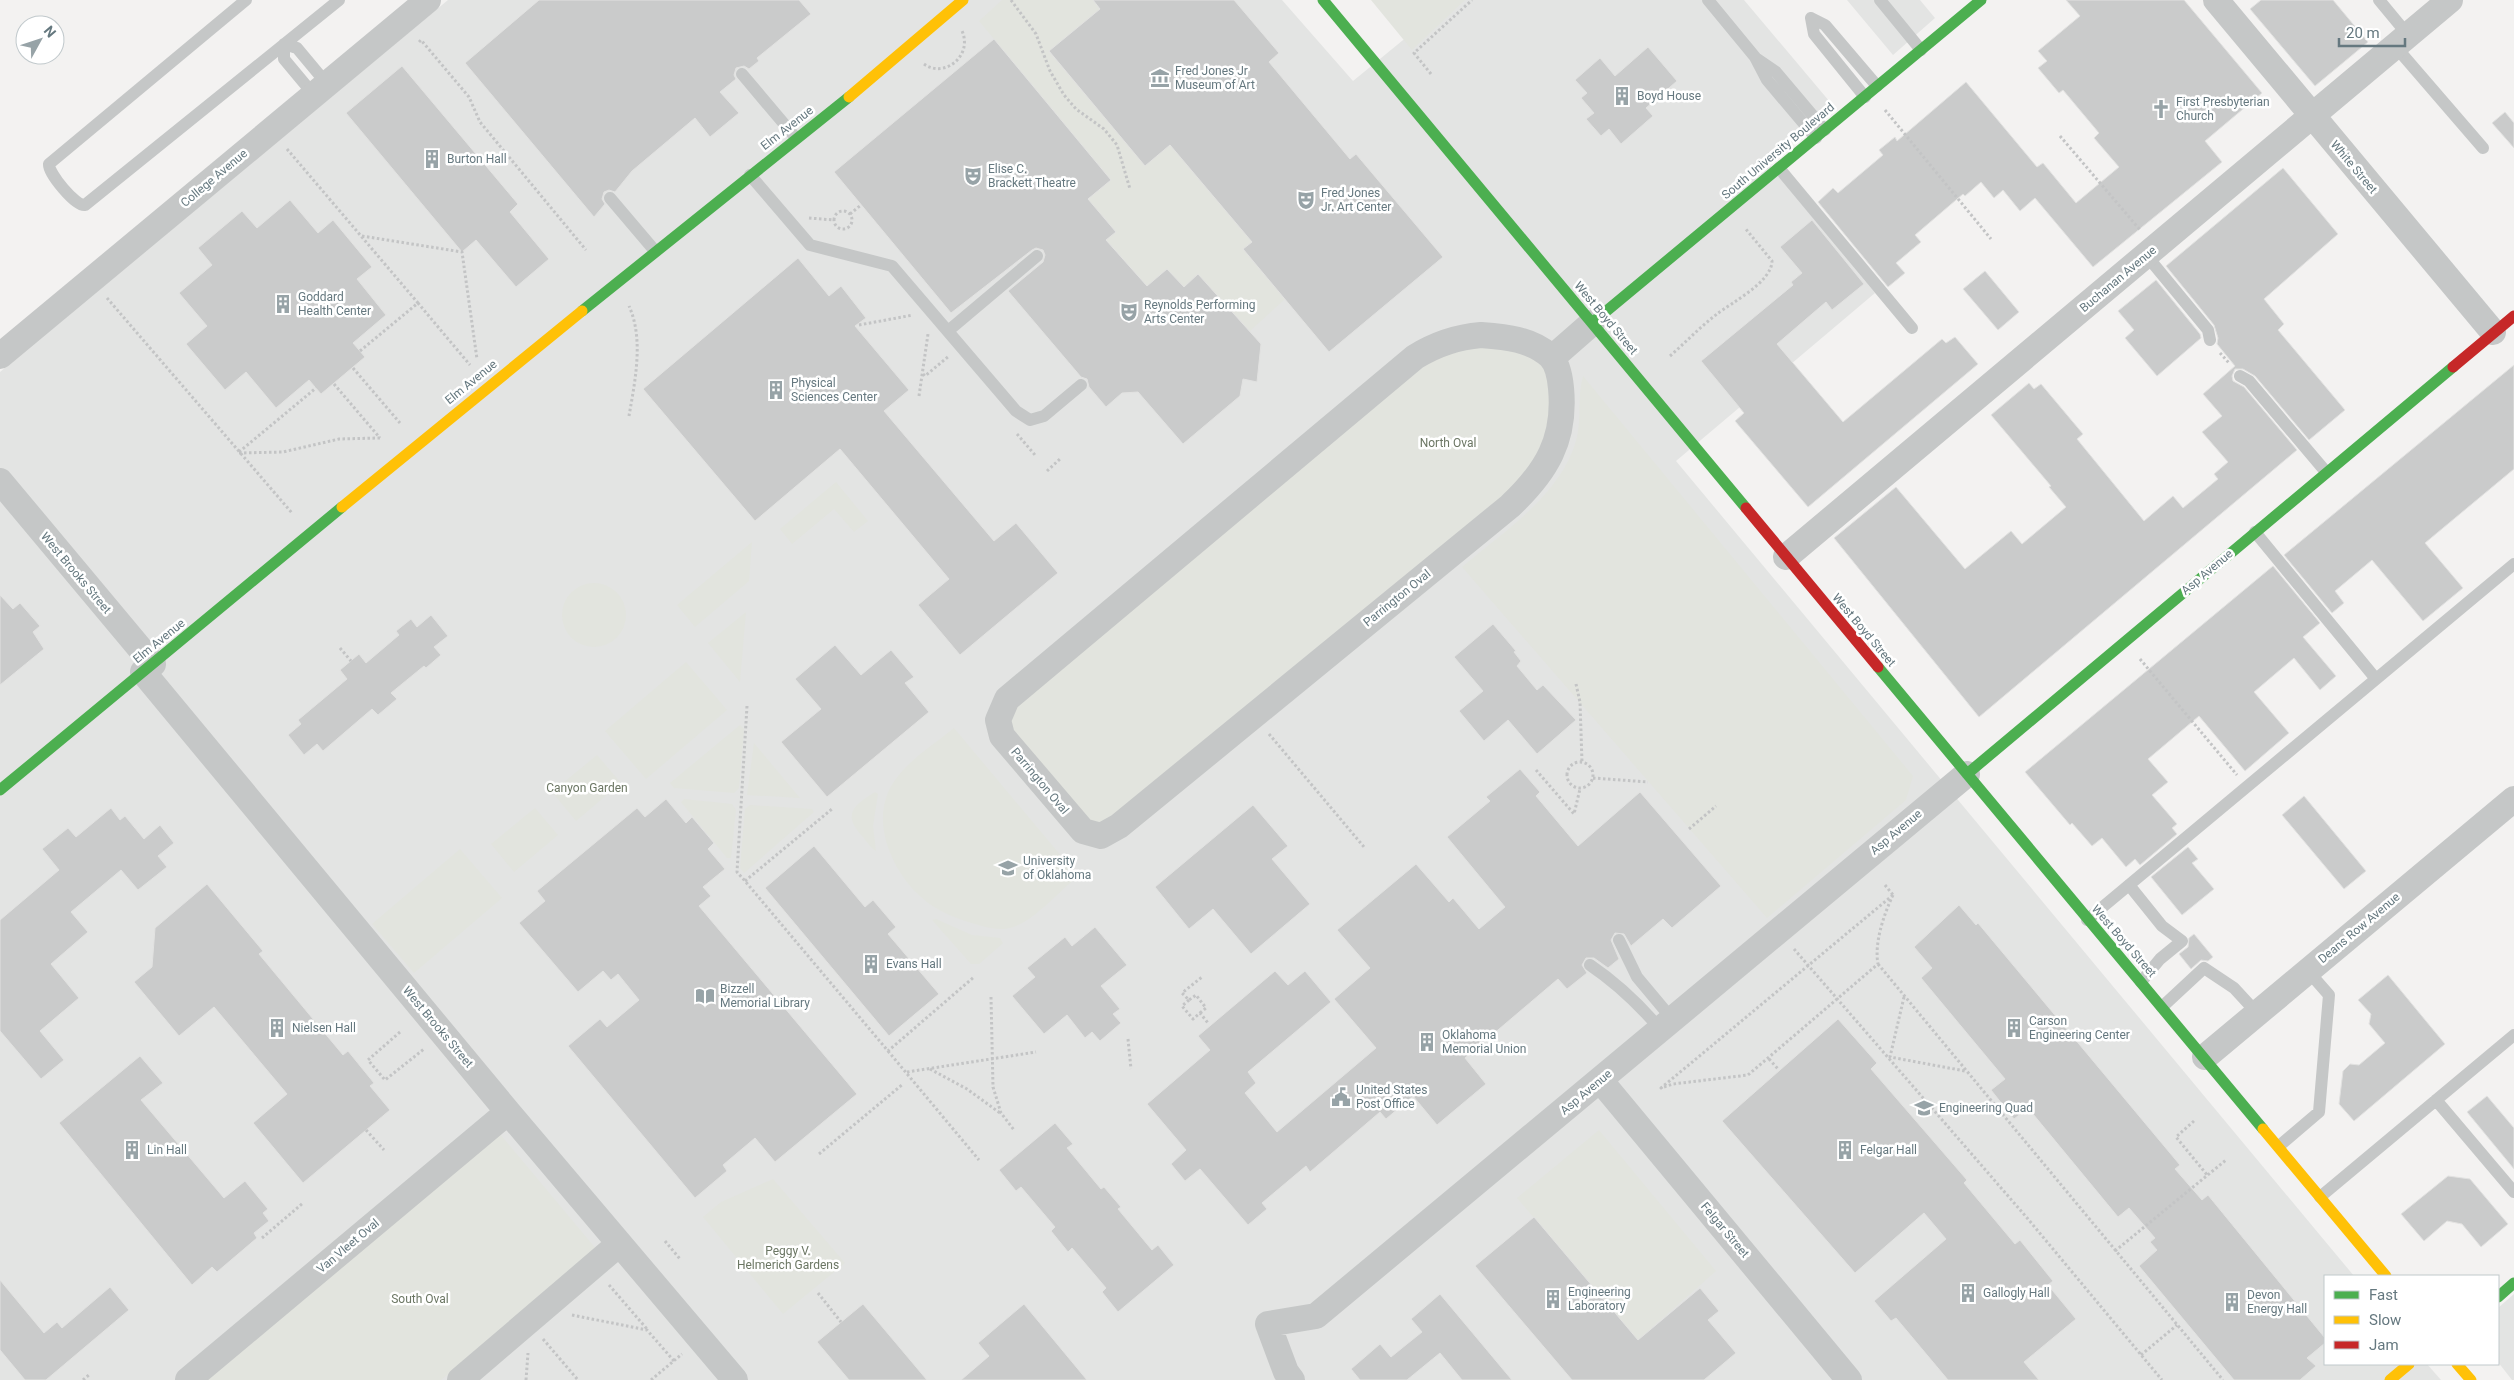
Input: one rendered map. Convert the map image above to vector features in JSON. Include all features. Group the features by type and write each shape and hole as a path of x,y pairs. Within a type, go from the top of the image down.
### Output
{"street":[{"name":"College Avenue","path":"0,356 428,0"},
{"name":"Elm Avenue","path":"0,790 336,511 655,251 841,104 963,0"},
{"name":"West Boyd Street","path":"1323,0 2087,920 2279,1146 2385,1275"},
{"name":"South University Boulevard","path":"1592,323 1981,0"},
{"name":"White Street","path":"2216,0 2493,332"},
{"name":"Buchanan Avenue","path":"1786,558 2450,0"},
{"name":"Asp Avenue","path":"1292,1380 1286,1372 1268,1324 1316,1316 1667,1025 2514,316"},
{"path":"1552,358 1592,323"},
{"name":"Parrington Oval","path":"1481,334 1522,340 1552,358 1561,382 1562,421 1559,438 1549,459 1528,488 1510,506 1119,826 1101,836 1083,831 1002,736 998,720 1007,699 1415,357 1461,337 1481,334"},
{"name":"West Brooks Street","path":"0,481 148,668 508,1112 735,1380"},
{"name":"Deans Row Avenue","path":"2204,1057 2514,799"},
{"name":"Felgar Street","path":"1600,1080 1849,1380"},
{"name":"Van Vleet Oval","path":"188,1380 508,1112"},
{"path":"460,1380 619,1244"},
{"path":"2499,1295 2514,1283"},
{"path":"2390,1380 2408,1365"},
{"path":"2458,1365 2471,1380"}],"lane":[{"path":"246,0 49,164 50,171 77,204 84,205 339,0"},
{"path":"1708,0 1755,57 1776,72 1820,134"},
{"path":"1880,0 1921,50"},
{"path":"2379,0 2402,40 2483,148"},
{"path":"1810,18 1825,25 1871,92 1814,34 1810,18"},
{"path":"284,44 297,48 320,90"},
{"path":"742,74 796,138"},
{"path":"1779,168 1912,328"},
{"path":"750,175 810,245 892,266 1016,411 1030,420 1044,416 1081,385"},
{"path":"610,198 655,251"},
{"path":"2150,252 2208,330 2210,340"},
{"path":"948,331 1037,256"},
{"path":"2240,376 2249,382 2326,472"},
{"path":"2255,532 2376,680"},
{"path":"2087,920 2514,564"},
{"path":"2129,885 2162,926 2182,941 2160,959 2141,982"},
{"path":"1619,940 1637,977 1650,993 1667,1025"},
{"path":"1590,965 1621,986 1667,1025"},
{"path":"2162,1008 2204,968 2234,988 2257,1013"},
{"path":"2279,1146 2319,1112 2329,995 2308,971"},
{"path":"2320,1197 2514,1035"},
{"path":"2436,1100 2514,1192"}],"path":[{"path":"1011,0 1036,34 1050,71 1064,95 1076,109 1104,129 1117,145 1130,189"},
{"path":"1431,74 1414,54 1472,0"},
{"path":"927,66 940,68 957,62 964,52 964,35"},
{"path":"414,46 421,40 469,97 480,122 586,250"},
{"path":"1871,92 1991,238"},
{"path":"2060,136 2150,252"},
{"path":"281,155 288,148 470,365"},
{"path":"850,214 861,205"},
{"path":"834,220 836,214 840,211 850,214"},
{"path":"834,220 839,228 845,229 852,223 850,214"},
{"path":"801,217 834,220"},
{"path":"1670,356 1717,314 1754,288 1769,272 1772,261 1744,226"},
{"path":"362,236 462,252 477,359"},
{"path":"114,292 107,298 292,513"},
{"path":"627,301 634,317 636,340 636,362 629,416"},
{"path":"360,351 418,303"},
{"path":"859,325 916,314 910,307"},
{"path":"919,396 929,330 934,336"},
{"path":"2210,340 2240,376"},
{"path":"923,374 925,376 951,355 945,349"},
{"path":"353,368 400,423"},
{"path":"239,453 283,452 339,439 380,438 334,384"},
{"path":"239,453 316,388"},
{"path":"1047,471 1061,458"},
{"path":"2125,641 2247,787"},
{"path":"340,648 351,662"},
{"path":"1576,684 1580,702 1582,762"},
{"path":"747,706 738,872 979,1160"},
{"path":"1266,730 1364,847"},
{"path":"1582,762 1590,766 1594,778 1590,785 1580,788 1570,783 1567,775 1572,765 1582,762"},
{"path":"1536,770 1574,814 1580,788"},
{"path":"1594,778 1648,782"},
{"path":"1689,829 1716,806"},
{"path":"745,881 832,809"},
{"path":"1885,885 1893,895"},
{"path":"1893,895 1887,907 1878,946 1876,956 1878,964 2223,1380"},
{"path":"1878,964 1748,1075 1673,1084 1661,1088 1893,895"},
{"path":"1778,932 1890,1057 2162,1380"},
{"path":"1189,1000 1182,993 1202,976"},
{"path":"888,1051 974,977"},
{"path":"1196,995 1206,1008 1200,1013 1193,1019 1182,1006 1196,995"},
{"path":"991,997 993,1087 1001,1113"},
{"path":"1890,1057 1904,997"},
{"path":"1200,1013 1208,1023"},
{"path":"400,1032 368,1060 385,1080 419,1054"},
{"path":"1128,1039 1131,1069"},
{"path":"906,1072 1036,1052"},
{"path":"1890,1057 1966,1071"},
{"path":"1769,1059 1780,1070"},
{"path":"930,1069 967,1089 1001,1113 1014,1130"},
{"path":"819,1154 903,1084"},
{"path":"2194,1121 2176,1137 2208,1176"},
{"path":"366,1130 384,1150"},
{"path":"2115,1251 2226,1160"},
{"path":"262,1238 302,1203"},
{"path":"666,1242 680,1259"},
{"path":"603,1278 674,1361"},
{"path":"818,1294 841,1322"},
{"path":"569,1315 647,1330"},
{"path":"2141,1355 2177,1325"},
{"path":"538,1333 578,1380"},
{"path":"651,1380 700,1339"},
{"path":"526,1380 528,1350"},
{"path":"83,1380 90,1374"}],"shaded area":[{"name":"University of Oklahoma","path":"448,0 1282,0 1353,81 1452,0 1744,0 1835,108 1768,163 1875,293 1676,461 2353,1275 2324,1275 2324,1365 2428,1365 2441,1380 0,1380 0,372"},
{"path":"1847,0 1920,0 1935,18 1893,55"},
{"path":"2514,1294 2514,1380 2499,1363 2499,1307"}],"green space":[{"path":"1002,0 1093,0 1100,9 1049,52 1145,165 1189,129 1181,158 1252,242 1243,249 1285,299 1250,331 1198,275 1184,287 1167,269 1147,286 1106,240 1116,232 1102,215 1093,221 1063,221 1111,180 979,21"},
{"path":"1371,0 1465,0 1412,50"},
{"name":"North Oval","path":"1461,337 1552,358 1549,459 1119,826 1083,831 1001,711 1007,699"},
{"path":"1583,376 1913,776 1906,800 1767,918 1462,567 1528,512 1557,479 1568,461 1576,441"},
{"path":"836,482 868,521 854,532 834,509 792,544 780,529"},
{"path":"752,542 749,581 695,627 677,605"},
{"path":"594,583 606,585 617,592 624,603 626,615 624,627 617,638 606,645 594,647 582,645 571,638 564,627 562,615 564,603 571,592 582,585"},
{"path":"746,612 740,682 708,643"},
{"path":"686,662 727,710 646,779 605,731"},
{"path":"740,725 744,729 739,788 734,793 674,788 670,783"},
{"path":"954,728 1078,876 1032,917 1011,928 995,929 975,924 946,914 927,902 903,877 885,838 883,811 886,798 897,777 915,759"},
{"path":"754,743 800,798 747,795"},
{"name":"Canyon Garden","path":"597,755 621,783 576,821 552,792"},
{"path":"875,792 878,794 873,826 876,851 857,829 852,817 855,807"},
{"path":"684,799 732,804 736,810 731,858 727,858 681,802"},
{"path":"750,805 812,809 814,812 744,873 740,868 745,809"},
{"name":"Canyon Garden","path":"535,808 558,835 514,872 491,844"},
{"path":"460,849 502,898 414,973 372,924"},
{"path":"936,919 972,935 1000,938 1003,943 979,964 971,964 932,920"},
{"path":"1599,1130 1716,1271 1638,1340 1517,1198"},
{"name":"South Oval","path":"500,1134 597,1250 441,1380 204,1380"},
{"name":"Peggy V. Helmerich Gardens","path":"773,1179 845,1263 783,1314 703,1217 721,1202"}],"building":[{"path":"539,0 799,0 811,14 757,58 759,61 749,69 744,66 736,68 734,75 736,79 720,92 739,113 710,137 695,118 632,171 615,192 609,190 604,192 602,199 605,204 594,217 465,63"},
{"path":"1093,0 1234,0 1279,53 1269,62 1350,159 1356,154 1443,257 1329,352 1243,249 1252,242 1170,145 1145,166 1049,51 1100,9"},
{"path":"2066,0 2184,0 2262,93 2205,141 2222,162 2093,267 2035,198 2020,211 2003,190 1994,198 1981,182 1965,196 1963,194 1915,235 1921,242 1896,263 1905,273 1888,287 1818,202 1833,188 1838,193 1883,155 1879,150 1895,137 1897,141 1966,82 2037,167 2043,163 2076,203 2119,167 2094,138 2099,133 2063,90 2059,93 2038,68 2047,61 2038,51 2080,16"},
{"path":"2261,0 2333,0 2368,42 2315,86 2250,9"},
{"path":"994,39 1111,180 1088,199 1116,232 1106,240 1147,286 1167,269 1184,287 1198,274 1261,344 1257,382 1243,379 1240,396 1183,444 1138,392 1122,393 1106,407 1089,387 1087,379 1081,377 1008,291 1043,262 1045,255 1043,250 1036,248 1032,250 951,313 834,172"},
{"name":"Boyd House","path":"1648,47 1677,81 1646,108 1653,116 1621,144 1609,129 1601,136 1586,119 1594,113 1581,98 1587,93 1575,80 1600,58 1615,76"},
{"name":"Burton Hall","path":"402,66 518,204 510,212 549,259 516,287 476,240 462,252 346,113"},
{"path":"2505,112 2514,123 2514,148 2492,123"},
{"path":"2283,168 2338,234 2264,299 2284,324 2278,330 2345,410 2309,440 2255,376 2243,369 2235,369 2232,376 2233,381 2244,387 2297,450 1979,717 1834,538 1896,487 1965,569 2011,531 2022,544 2066,507 2049,487 2051,486 1991,415 2029,383 2034,389 2041,384 2083,434 2077,439 2144,521 2173,496 2183,508 2218,479 2214,474 2228,462 2202,432 2222,416 2203,394 2235,366 2217,344 2218,338 2214,325 2166,266"},
{"name":"Goddard Health Center","path":"290,200 318,233 333,220 372,267 357,279 386,315 353,343 365,357 321,394 309,380 276,408 246,372 225,390 186,344 207,326 179,293 212,265 198,248 242,211 257,228"},
{"path":"1812,220 1864,284 1832,310 1826,302 1777,344 1843,422 1942,339 1946,343 1955,337 1978,364 1808,507 1735,421 1744,413 1701,361 1793,285 1791,282 1802,273 1780,247"},
{"name":"Physical Sciences Center","path":"798,258 829,296 841,286 866,318 855,326 909,390 884,411 994,541 1016,523 1058,573 960,655 918,605 949,579 840,449 755,521 643,389"},
{"path":"1985,271 2019,312 1998,330 1963,289"},
{"path":"2156,280 2200,334 2201,338 2157,376 2125,338 2134,330 2118,311"},
{"path":"2514,365 2514,469 2425,543 2463,588 2423,621 2372,560 2335,591 2344,603 2332,613 2284,555"},
{"path":"2273,566 2320,623 2303,637 2336,676 2320,690 2294,658 2254,692 2289,733 2245,771 2199,716 2148,759 2168,782 2152,795 2177,824 2172,828 2177,834 2140,865 2135,859 2126,867 2102,838 2092,846 2072,823 2070,825 2025,772"},
{"path":"0,595 13,609 20,603 40,626 33,632 44,649 0,685"},
{"path":"431,615 448,636 434,647 441,655 426,668 424,666 391,693 397,699 378,715 372,709 323,751 317,744 304,755 288,735 301,724 298,720 347,679 340,670 359,654 366,663 399,635 396,631 411,619 417,627"},
{"path":"1493,624 1516,651 1514,652 1521,661 1517,666 1537,690 1543,685 1576,720 1537,754 1508,720 1484,741 1459,711 1483,691 1454,657"},
{"path":"835,645 861,675 891,650 914,677 905,683 929,712 827,797 781,742 821,709 795,679"},
{"name":"Oklahoma Memorial Union","path":"1520,769 1540,792 1536,796 1578,846 1640,792 1721,886 1672,928 1663,919 1631,946 1624,934 1615,933 1611,940 1619,959 1608,968 1594,958 1586,958 1582,965 1587,973 1567,989 1558,979 1465,1058 1486,1084 1437,1125 1413,1096 1386,1119 1380,1112 1310,1172 1306,1166 1262,1203 1267,1209 1248,1225 1200,1169 1185,1181 1171,1164 1186,1150 1147,1104 1210,1050 1198,1036 1275,971 1288,985 1305,971 1331,1002 1248,1072 1256,1083 1245,1093 1277,1132 1376,1048 1334,999 1370,968 1337,930 1416,864 1449,902 1453,898 1479,929 1505,907 1447,837 1490,801 1486,797"},
{"path":"2304,796 2366,871 2344,889 2282,815"},
{"name":"Bizzell Memorial Library","path":"666,799 686,823 692,817 714,843 708,849 725,869 703,887 711,896 699,906 857,1094 775,1162 755,1138 723,1165 727,1171 695,1198 568,1046 600,1019 607,1027 639,1000 618,974 611,980 603,971 578,992 519,923 545,901 537,891 637,808 645,817"},
{"path":"1253,805 1288,846 1272,859 1310,904 1251,954 1213,909 1189,929 1155,887"},
{"path":"111,808 120,820 125,816 144,839 160,825 174,843 158,856 167,867 138,890 121,870 71,912 88,932 51,964 79,998 40,1031 64,1060 41,1079 0,1031 0,920 59,870 42,849 68,828 76,837"},
{"name":"Evans Hall","path":"814,846 865,907 873,900 896,927 888,934 939,994 889,1036 765,888"},
{"path":"2188,847 2198,859 2192,863 2214,889 2182,915 2151,877"},
{"name":"Nielsen Hall","path":"207,884 263,951 259,954 343,1055 348,1051 374,1083 370,1086 390,1110 303,1183 253,1123 287,1094 214,1007 179,1036 134,982 152,967 155,928"},
{"path":"1959,905 1976,925 1978,923 2180,1165 2175,1169 2202,1200 2208,1195 2324,1337 2324,1344 2307,1358 2316,1366 2300,1380 2234,1380 2139,1266 2157,1250 2150,1242 2155,1238 2129,1208 2118,1217 2028,1108 2014,1119 1991,1090 2005,1079 1921,978 1932,968 1914,947"},
{"path":"1095,927 1127,965 1101,986 1120,1009 1113,1014 1121,1023 1100,1041 1092,1032 1085,1038 1067,1015 1044,1034 1012,996 1035,977 1027,968 1065,937 1072,946"},
{"path":"2194,934 2213,957 2208,961 2201,960 2191,969 2179,954 2188,947 2189,938"},
{"path":"2388,975 2445,1044 2354,1121 2339,1104 2343,1071 2350,1064 2359,1065 2385,1043 2369,1024 2371,1014 2358,1000"},
{"path":"1838,1019 1877,1063 1871,1069 1967,1180 1964,1183 2015,1244 2020,1240 2053,1281 2048,1285 2076,1319 2024,1362 2039,1380 1948,1380 1896,1318 1891,1321 1874,1301 1946,1239 1924,1213 1855,1273 1722,1121"},
{"name":"Lin Hall","path":"140,1056 163,1083 141,1100 224,1198 245,1181 268,1209 263,1213 269,1221 254,1233 257,1238 217,1272 212,1267 192,1285 59,1123"},
{"path":"2487,1096 2514,1128 2514,1169 2467,1112"},
{"path":"1055,1123 1073,1144 1067,1148 1101,1189 1104,1187 1121,1207 1118,1209 1152,1250 1158,1245 1174,1265 1118,1312 1102,1292 1106,1288 1072,1248 1068,1252 1051,1231 1055,1227 1021,1187 1016,1191 999,1170"},
{"path":"2448,1176 2470,1179 2508,1224 2481,1247 2462,1224 2447,1221 2424,1241 2401,1214"},
{"name":"Engineering Laboratory","path":"1534,1217 1638,1340 1700,1288 1719,1311 1708,1320 1736,1353 1704,1380 1572,1380 1475,1266"},
{"path":"0,1280 44,1333 57,1322 62,1328 110,1287 129,1310 46,1380 25,1380 0,1350"},
{"path":"1440,1294 1512,1380 1462,1380 1440,1353 1407,1380 1360,1380 1351,1369 1380,1344 1391,1357 1422,1332 1411,1319"},
{"path":"863,1304 927,1380 849,1380 817,1342"},
{"path":"1024,1304 1087,1380 961,1380 989,1356 978,1343"}],"traffic: fast":[{"path":"1323,0 1746,508"},
{"path":"1592,323 1981,0"},
{"path":"582,311 849,97"},
{"path":"1967,774 2453,367"},
{"path":"0,790 342,507"},
{"path":"1878,667 2263,1129"},
{"path":"2499,1296 2514,1283"}],"traffic: slow":[{"path":"849,97 963,0"},
{"path":"342,507 582,311"},
{"path":"2263,1129 2385,1275"},
{"path":"2390,1380 2408,1365"},
{"path":"2458,1365 2471,1380"}],"traffic: jam":[{"path":"2453,367 2514,316"},
{"path":"1746,508 1878,667"}],"place":[{"name":"Fred Jones Jr Museum of Art","path":"1160,78"},
{"name":"Boyd House","path":"1622,96"},
{"name":"First Presbyterian Church","path":"2161,109"},
{"name":"Burton Hall","path":"432,159"},
{"name":"Elise C. Brackett Theatre","path":"973,176"},
{"name":"Fred Jones Jr. Art Center","path":"1306,200"},
{"name":"Goddard Health Center","path":"283,304"},
{"name":"Reynolds Performing Arts Center","path":"1129,312"},
{"name":"Physical Sciences Center","path":"776,390"},
{"name":"University of Oklahoma","path":"1008,868"},
{"name":"Evans Hall","path":"871,964"},
{"name":"Bizzell Memorial Library","path":"705,996"},
{"name":"Nielsen Hall","path":"277,1028"},
{"name":"Carson Engineering Center","path":"2014,1028"},
{"name":"Oklahoma Memorial Union","path":"1427,1042"},
{"name":"United States Post Office","path":"1341,1097"},
{"name":"Engineering Quad","path":"1924,1108"},
{"name":"Lin Hall","path":"132,1150"},
{"name":"Felgar Hall","path":"1845,1150"},
{"name":"Gallogly Hall","path":"1968,1293"},
{"name":"Engineering Laboratory","path":"1553,1299"},
{"name":"Devon Energy Hall","path":"2232,1302"}]}
